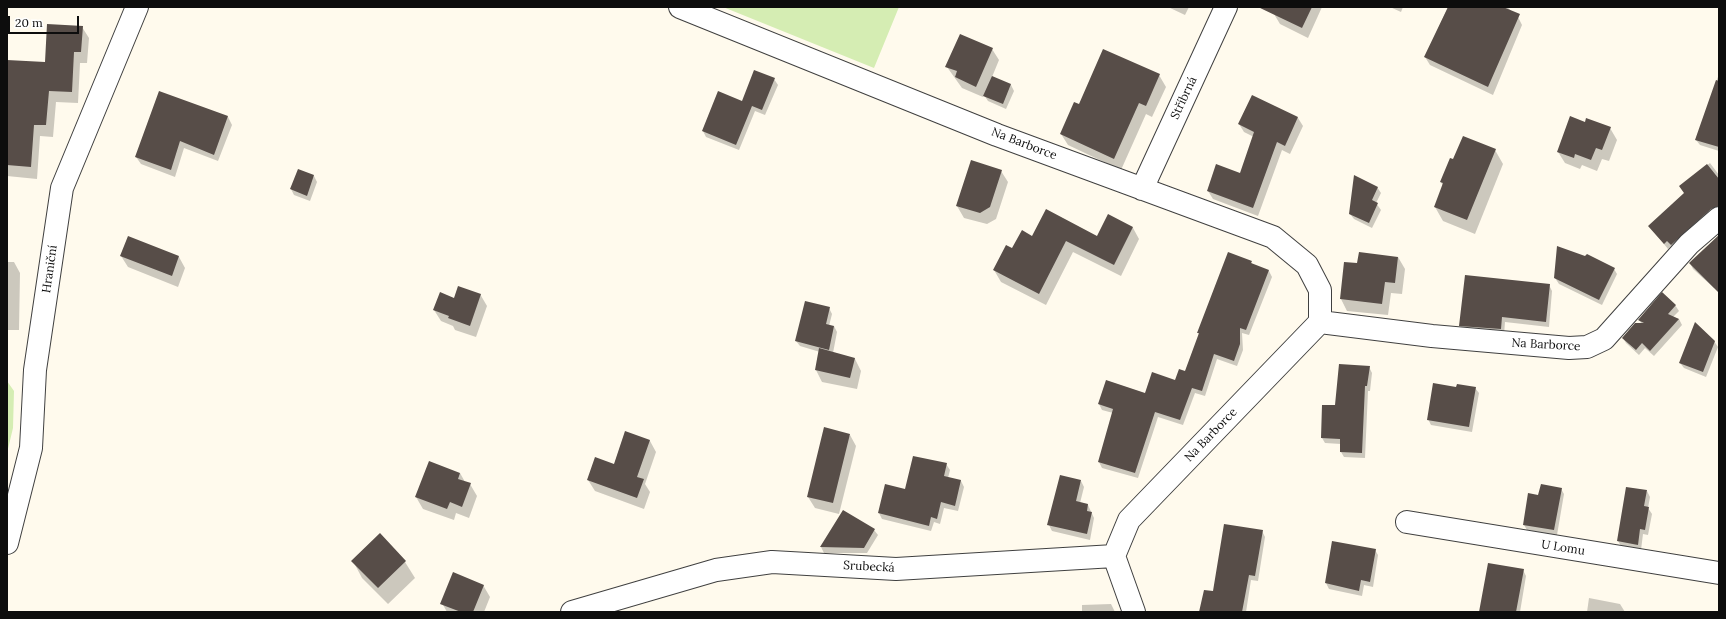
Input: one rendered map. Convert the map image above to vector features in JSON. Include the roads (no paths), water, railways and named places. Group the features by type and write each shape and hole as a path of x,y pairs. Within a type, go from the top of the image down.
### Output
{"street":[{"name":"Hraniční","path":"7,543 32,448 36,370 62,188 137,7"},
{"name":"Na Barborce","path":"680,7 997,135 1272,237 1307,265 1320,290 1320,322 1129,520 1114,556"},
{"name":"Stříbrná","path":"1142,189 1226,7"},
{"name":"Na Barborce","path":"1320,322 1432,336 1569,348 1587,347 1604,339 1689,244 1719,218"},
{"name":"U Lomu","path":"1407,522 1719,573"},
{"name":"Srubecká","path":"572,612 716,570 772,562 896,569 1114,556"},
{"path":"1114,556 1134,612"}]}
